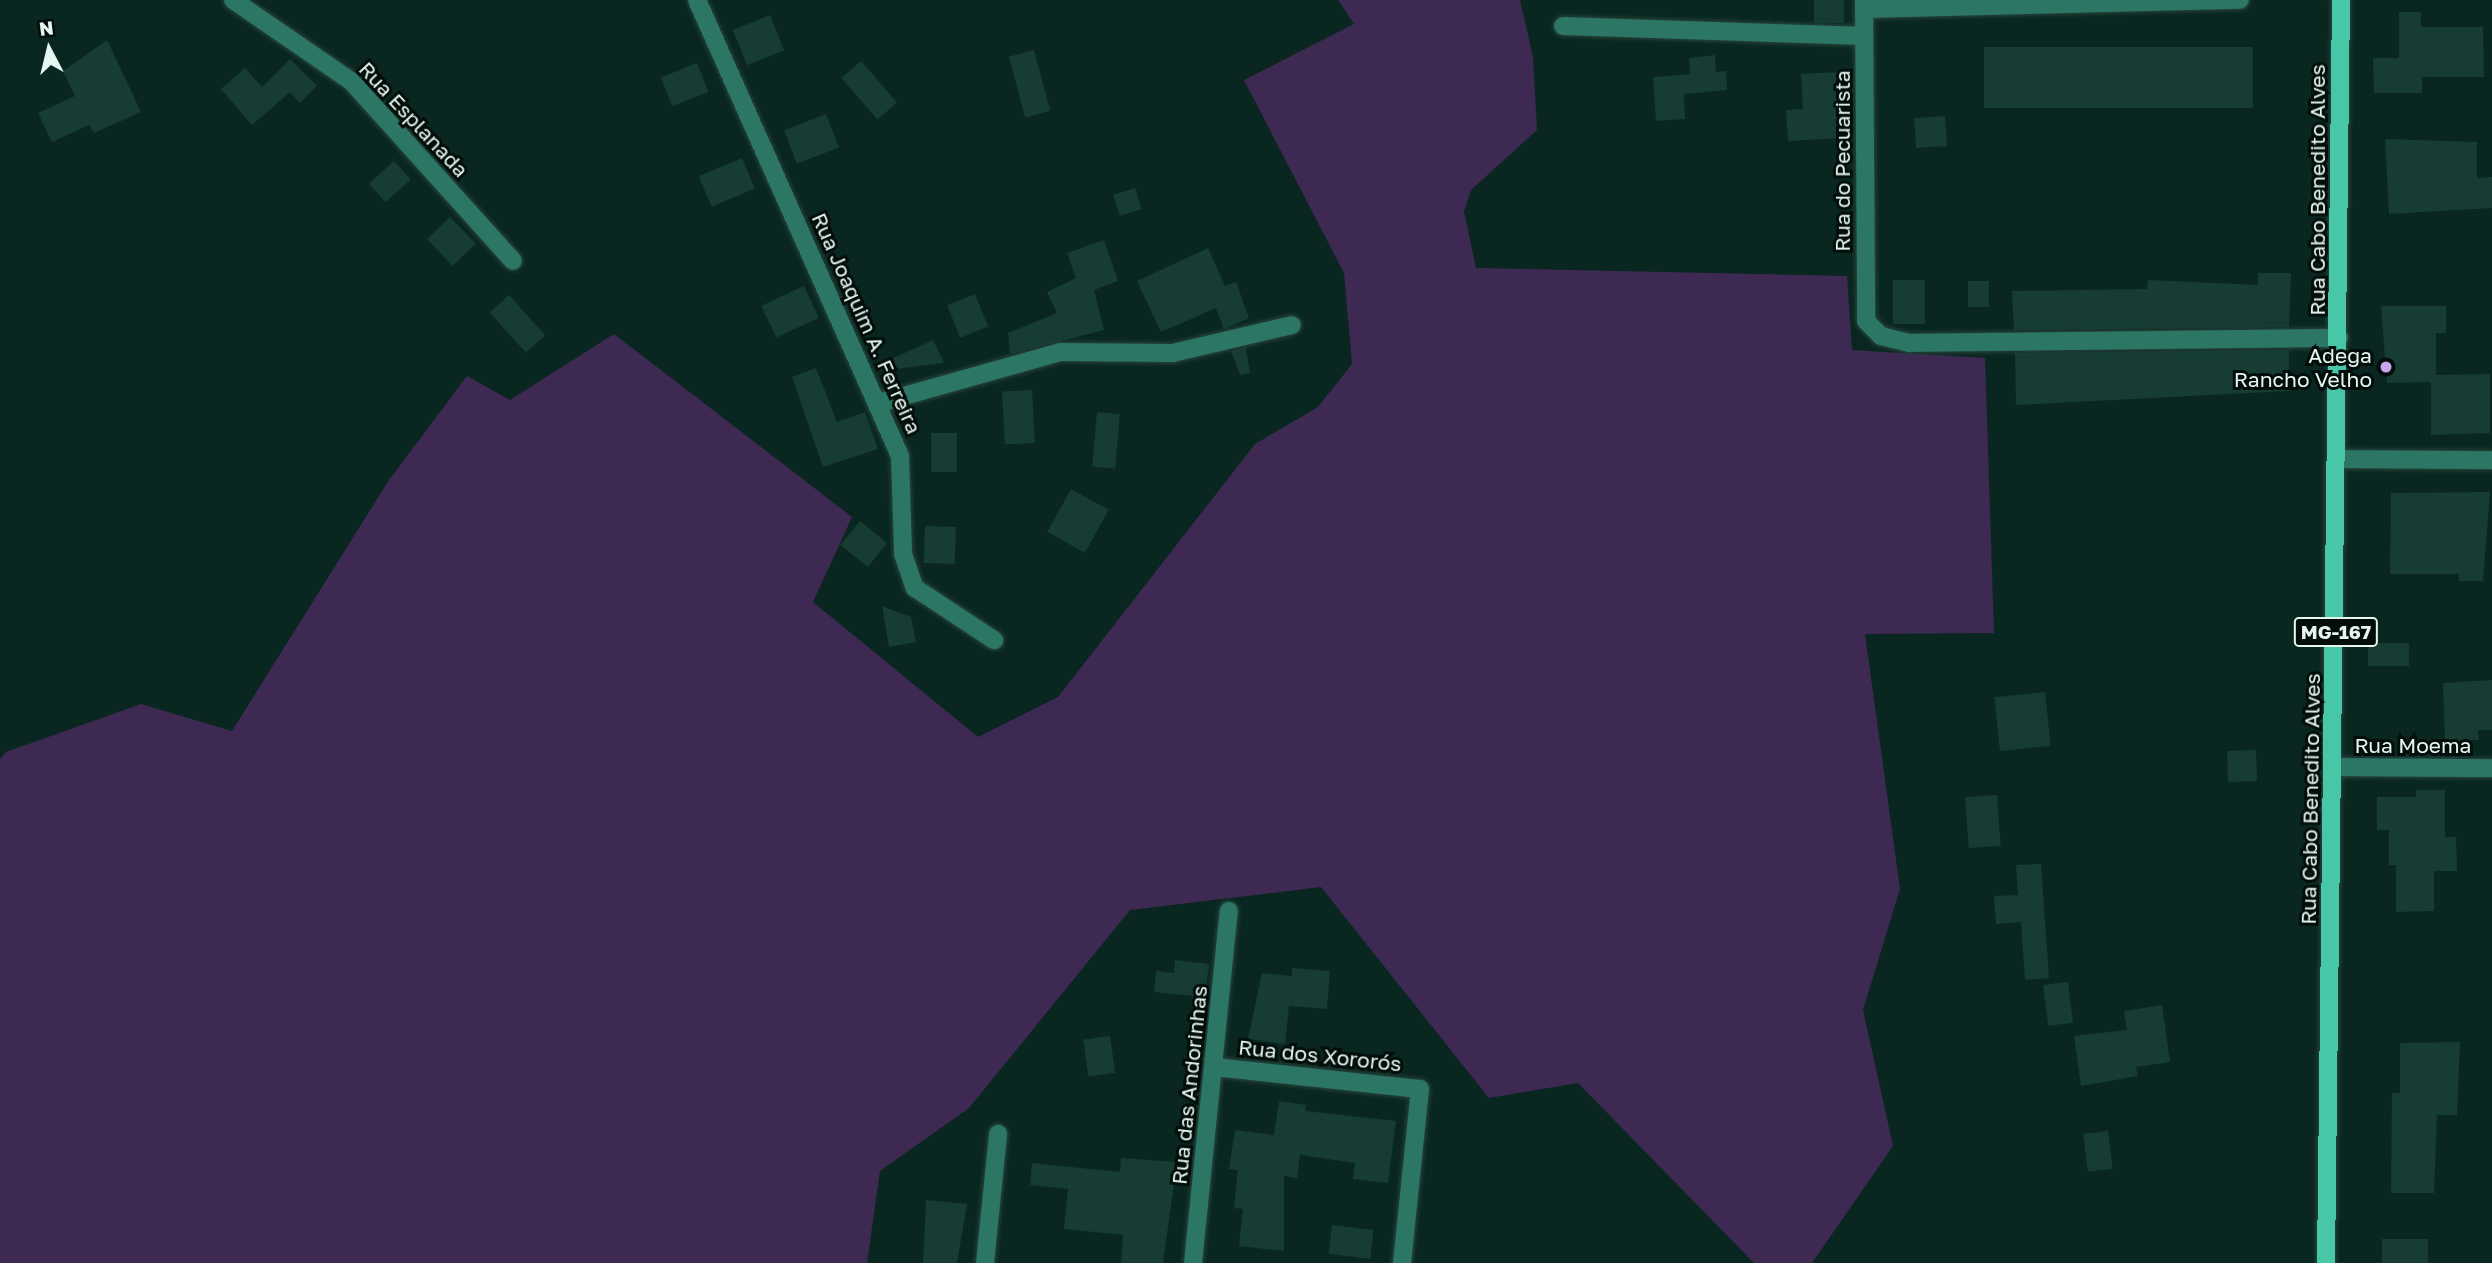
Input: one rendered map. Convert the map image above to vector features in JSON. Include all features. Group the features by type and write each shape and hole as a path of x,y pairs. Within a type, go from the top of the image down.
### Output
{"main road":[{"name":"Rua Cabo Benedito Alves","path":"2326,1263 2338,459 2341,0"}],"street":[{"name":"Rua Esplanada","path":"233,0 351,81 513,261"},
{"name":"Rua Joaquim A. Ferreira","path":"697,0 879,403 900,456 903,554 915,588 994,640"},
{"path":"1864,5 2240,0"},
{"name":"Rua do Pecuarista","path":"1864,5 1866,321 1881,337 1910,343 2339,338"},
{"path":"1563,26 1864,36"},
{"path":"879,403 1060,352 1173,354 1292,325"},
{"path":"2338,459 2492,460"},
{"name":"Rua Moema","path":"2334,767 2492,768"},
{"name":"Rua das Andorinhas","path":"1193,1263 1229,911"},
{"name":"Rua dos Xororós","path":"1214,1067 1420,1089 1402,1263"},
{"path":"985,1263 999,1134"}],"shaded area":[{"path":"1338,0 1520,0 1533,57 1537,130 1471,190 1464,211 1476,268 1847,276 1852,350 1985,358 1994,633 1865,634 1900,889 1863,1010 1893,1146 1812,1263 1754,1263 1578,1083 1489,1098 1321,887 1130,910 969,1108 880,1171 867,1263 0,1263 0,759 6,752 141,704 232,731 389,480 467,376 510,400 614,334 852,517 813,602 978,737 1058,697 1255,444 1318,407 1352,364 1344,273 1244,80 1354,24"}],"building":[{"path":"1814,0 1844,0 1844,23 1814,23"},
{"path":"2399,12 2421,12 2421,27 2483,27 2484,77 2422,77 2422,93 2374,93 2373,58 2399,58"},
{"path":"770,15 784,50 747,65 733,30"},
{"path":"107,40 141,112 94,133 89,125 52,142 38,113 75,96 63,71"},
{"path":"1984,47 2253,47 2253,108 1984,108"},
{"path":"1034,50 1050,111 1025,118 1009,57"},
{"path":"1715,55 1716,72 1726,71 1727,90 1684,94 1685,119 1656,121 1653,77 1690,74 1689,58"},
{"path":"290,59 317,86 300,103 290,92 252,125 221,89 245,68 262,87"},
{"path":"861,61 897,103 877,120 841,78"},
{"path":"697,63 709,92 672,106 661,78"},
{"path":"1839,72 1842,138 1788,141 1786,110 1803,109 1801,74"},
{"path":"826,114 839,148 797,164 784,130"},
{"path":"1945,116 1947,146 1916,148 1914,118"},
{"path":"2385,139 2477,142 2477,178 2492,177 2492,208 2389,214"},
{"path":"742,158 755,188 712,207 699,176"},
{"path":"394,161 411,180 385,202 369,184"},
{"path":"1135,188 1142,209 1120,216 1113,195"},
{"path":"450,217 476,244 453,266 427,239"},
{"path":"1104,240 1118,281 1094,290 1104,330 1010,354 1008,333 1057,313 1047,292 1076,278 1067,253"},
{"path":"1208,248 1225,286 1236,282 1249,318 1224,329 1216,308 1161,332 1137,281"},
{"path":"2258,273 2291,273 2289,327 2014,330 2012,291 2147,289 2148,280 2258,285"},
{"path":"1893,280 1925,280 1925,324 1893,324"},
{"path":"1968,281 1989,281 1989,307 1968,307"},
{"path":"804,286 819,318 776,338 761,306"},
{"path":"975,294 988,326 960,338 947,305"},
{"path":"509,295 545,335 526,353 490,312"},
{"path":"2381,306 2446,306 2446,333 2436,333 2436,375 2490,374 2490,433 2431,435 2431,382 2387,383"},
{"path":"933,340 944,363 878,371 876,366"},
{"path":"1246,347 1250,373 1240,375 1231,351"},
{"path":"2289,350 2289,391 2016,405 2015,353"},
{"path":"816,368 837,422 865,412 878,449 823,467 792,377"},
{"path":"1032,390 1035,443 1005,444 1002,392"},
{"path":"1097,412 1120,414 1115,469 1092,467"},
{"path":"931,433 957,433 957,472 931,472"},
{"path":"1071,489 1109,510 1085,553 1047,532"},
{"path":"2490,492 2483,581 2459,581 2459,574 2390,574 2391,493"},
{"path":"860,521 887,543 868,567 840,545"},
{"path":"925,526 956,527 955,564 924,563"},
{"path":"882,606 911,617 916,642 889,647"},
{"path":"2368,643 2409,643 2409,666 2368,666"},
{"path":"2492,680 2492,730 2478,730 2479,740 2445,741 2443,683"},
{"path":"2045,692 2051,746 2000,751 1994,697"},
{"path":"2256,750 2257,781 2228,782 2227,751"},
{"path":"2416,790 2445,790 2445,837 2456,837 2457,871 2434,871 2434,911 2396,912 2396,865 2389,865 2389,830 2377,830 2377,797 2416,797"},
{"path":"1997,795 2001,846 1969,848 1965,797"},
{"path":"2041,864 2049,978 2025,980 2021,922 1996,924 1994,896 2018,895 2016,865"},
{"path":"1175,960 1209,964 1205,997 1154,992 1156,971 1174,973"},
{"path":"1292,968 1330,971 1327,1009 1289,1006 1285,1044 1248,1039 1262,973 1292,976"},
{"path":"2068,982 2073,1023 2048,1026 2043,985"},
{"path":"2162,1005 2170,1062 2136,1067 2138,1076 2081,1086 2074,1036 2127,1030 2124,1011"},
{"path":"1110,1036 1115,1073 1088,1076 1083,1040"},
{"path":"2460,1042 2457,1115 2437,1115 2434,1193 2391,1193 2392,1093 2400,1093 2400,1043"},
{"path":"1279,1101 1306,1105 1305,1111 1396,1121 1388,1183 1353,1179 1355,1163 1300,1155 1297,1178 1284,1176 1284,1251 1239,1246 1243,1209 1234,1208 1238,1170 1229,1169 1235,1130 1274,1135"},
{"path":"2108,1131 2113,1169 2088,1172 2083,1134"},
{"path":"1121,1158 1177,1162 1163,1263 1121,1263 1123,1235 1064,1229 1068,1189 1030,1185 1032,1163 1120,1172"},
{"path":"926,1200 967,1204 957,1263 923,1263"},
{"path":"1332,1225 1374,1230 1370,1259 1328,1254"},
{"path":"2382,1239 2428,1239 2428,1263 2382,1263"}],"place":[{"name":"Adega Rancho Velho","path":"2386,367"}]}
